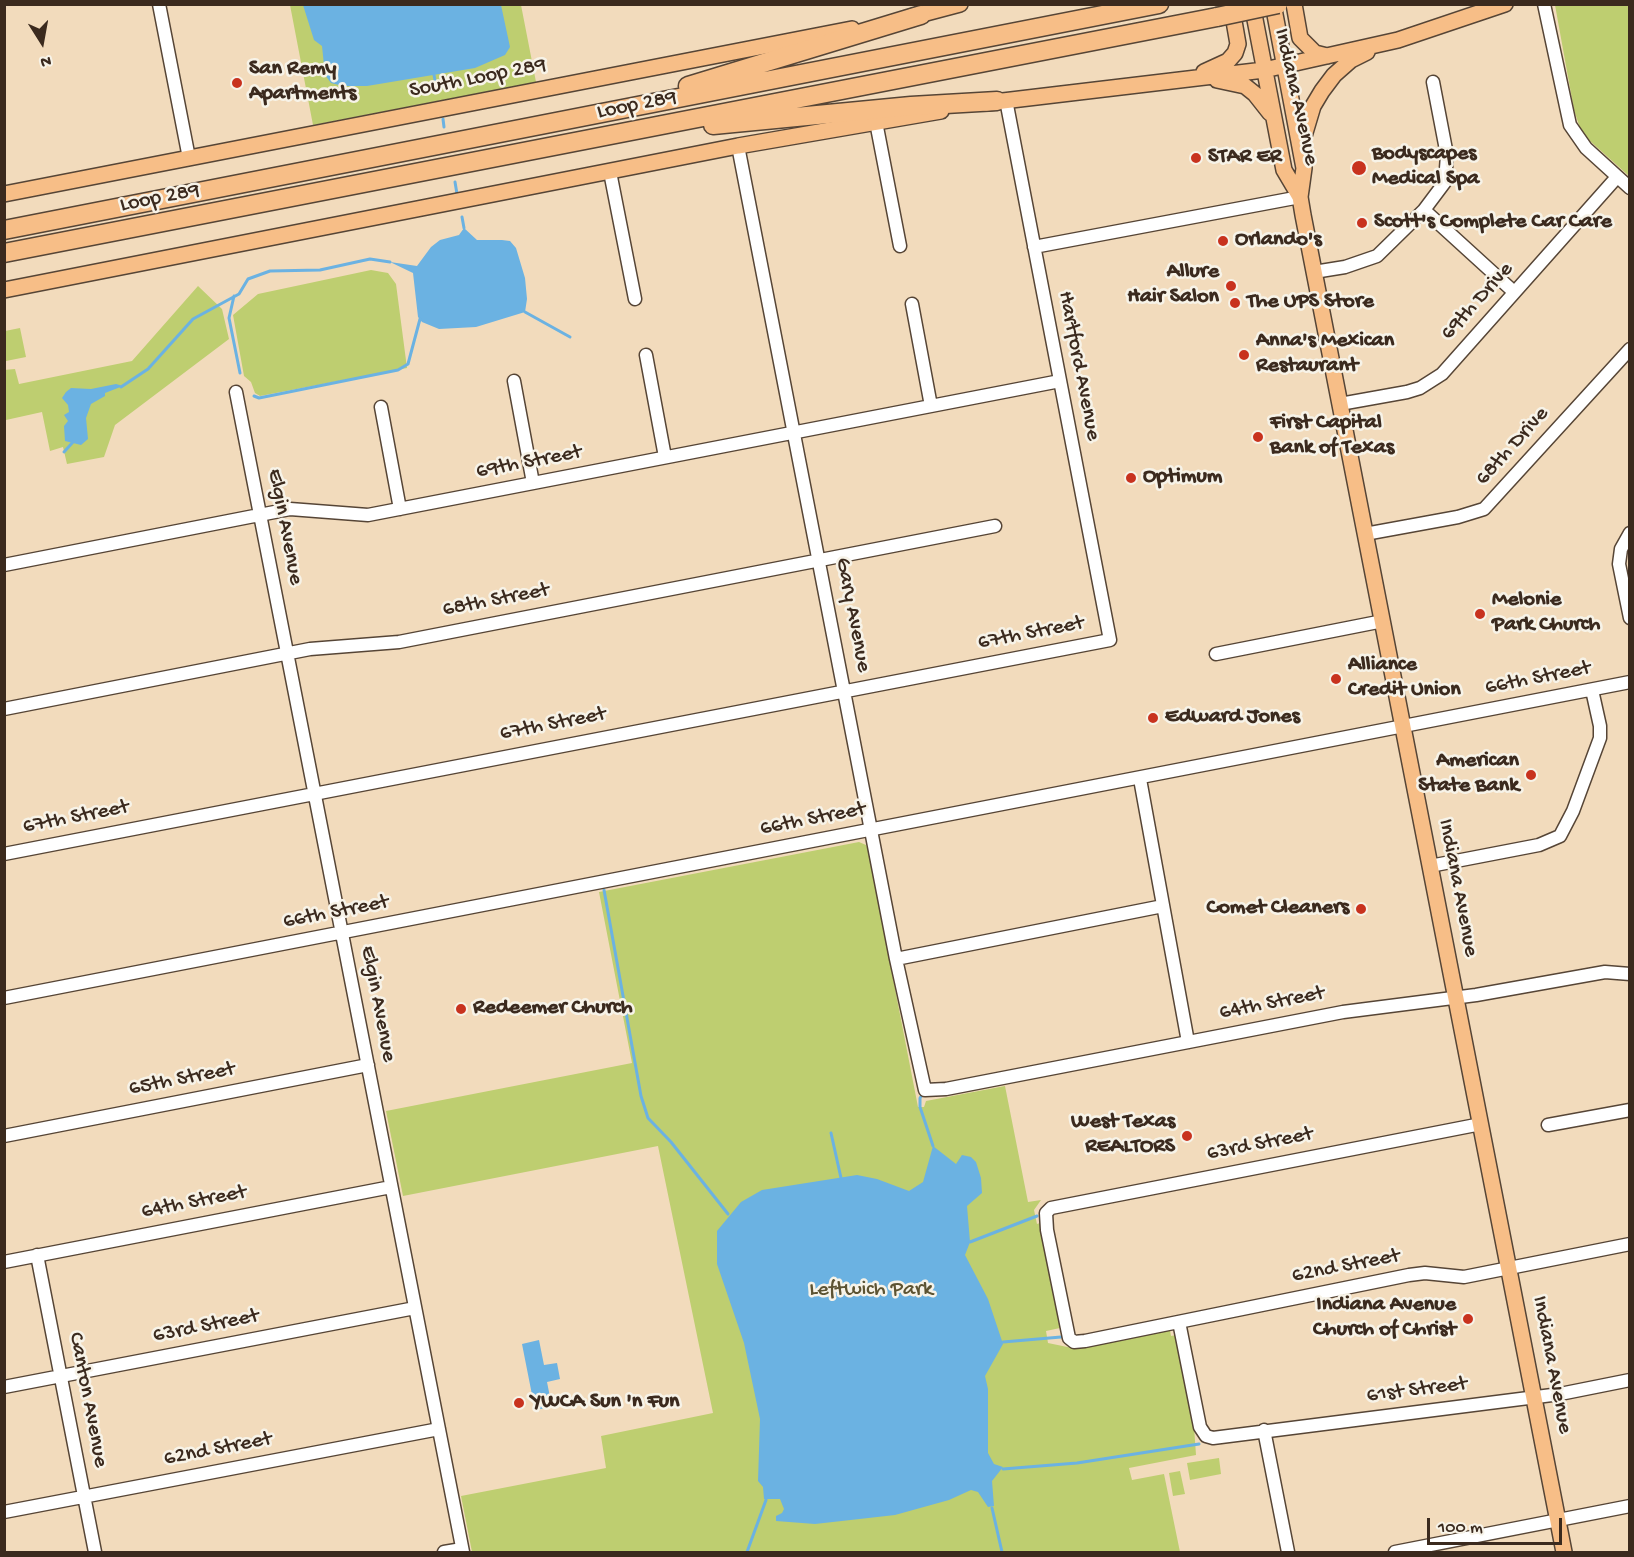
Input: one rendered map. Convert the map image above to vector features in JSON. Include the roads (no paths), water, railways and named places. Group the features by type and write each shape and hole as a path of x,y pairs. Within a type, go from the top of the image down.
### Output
{"highway":[{"name":"Loop 289","path":"4,230 1159,4"},
{"name":"Loop 289","path":"4,254 639,130 1224,10 1278,4"},
{"path":"476,138 763,65 851,35 921,15"},
{"path":"639,130 1001,100"}],"main road":[{"name":"South Loop 289","path":"4,194 921,15 960,4"},
{"name":"Indiana Avenue","path":"1252,4 1284,170 1300,196"},
{"name":"Indiana Avenue","path":"1273,4 1304,168 1300,196 1314,273 1564,1552"},
{"path":"1294,4 1300,38 1306,47 1326,56"},
{"path":"1300,149 1313,106 1334,75 1351,60 1398,40 1505,4"},
{"path":"1187,78 1228,62 1234,53 1238,44 1224,10"},
{"path":"4,290 738,146 1001,100 1264,70 1398,40"},
{"path":"1187,78 1245,86 1264,103 1273,118"}],"street":[{"path":"159,4 189,158"},
{"path":"1544,4 1570,125 1579,140 1629,188"},
{"path":"1314,273 1345,267 1377,256 1424,210 1445,182 1448,167 1432,82"},
{"name":"Hartford Avenue","path":"1001,100 1034,247 1110,640"},
{"path":"876,122 900,246"},
{"name":"Gary Avenue","path":"738,146 896,959 925,1090"},
{"path":"610,172 635,299"},
{"name":"69th Drive","path":"1340,404 1407,392 1442,374 1617,177"},
{"path":"1034,247 1300,196"},
{"path":"1424,210 1514,292"},
{"path":"912,304 931,406"},
{"name":"68th Drive","path":"1365,534 1458,517 1488,506 1629,349"},
{"path":"646,355 665,458"},
{"path":"514,381 533,483"},
{"name":"69th Street","path":"4,565 260,514 303,508 361,516 1060,381"},
{"name":"Elgin Avenue","path":"236,392 462,1551"},
{"path":"381,407 400,509"},
{"name":"68th Street","path":"4,709 326,647 399,642 995,526"},
{"path":"1629,533 1621,549 1619,564 1629,618"},
{"path":"1216,654 1383,621"},
{"name":"67th Street","path":"4,854 1110,640"},
{"name":"66th Street","path":"4,998 1140,779 1629,682"},
{"path":"1430,866 1563,840 1600,738 1600,726 1592,690"},
{"path":"1140,779 1188,1042"},
{"path":"896,959 1163,906"},
{"name":"64th Street","path":"925,1090 945,1089 1343,1012 1456,998 1605,972 1629,974"},
{"name":"65th Street","path":"4,1136 368,1065"},
{"path":"1548,1125 1629,1110"},
{"name":"63rd Street","path":"1072,1340 1066,1328 1047,1230 1049,1211 1069,1203 1481,1124"},
{"name":"64th Street","path":"4,1262 391,1186"},
{"name":"62nd Street","path":"1072,1340 1085,1341 1409,1275 1425,1273 1464,1277 1629,1244"},
{"name":"Canton Avenue","path":"37,1255 95,1552"},
{"name":"63rd Street","path":"4,1387 415,1308"},
{"name":"61st Street","path":"1179,1322 1200,1428 1210,1437 1534,1397 1629,1380"},
{"name":"62nd Street","path":"4,1512 439,1429"},
{"path":"1264,1430 1288,1552"},
{"path":"1395,1552 1629,1506"},
{"path":"444,1552 462,1551"}],"water":[{"path":"303,5 501,5 510,47 505,55 475,68 367,86 343,86 331,83 325,75 322,46 314,40"},
{"path":"464,228 477,240 510,241 516,248 525,278 527,299 525,312 476,327 439,329 422,322 418,317 413,273 390,262 417,266 431,247 440,240 459,235"},
{"path":"116,384 123,386 105,393 105,396 91,404 86,418 88,439 81,445 65,441 64,426 68,421 64,415 69,412 68,405 62,398 66,392 71,388 91,389"},
{"path":"933,1146 956,1164 962,1155 971,1157 976,1162 981,1178 982,1193 967,1206 970,1242 965,1255 988,1299 1003,1344 985,1376 988,1389 988,1453 994,1464 1003,1467 992,1481 994,1506 988,1507 978,1492 971,1490 949,1500 895,1515 815,1524 776,1521 776,1516 784,1509 780,1499 764,1499 763,1487 758,1481 760,1419 744,1343 717,1264 717,1231 741,1202 762,1190 857,1175 877,1179 909,1191 923,1182"},
{"path":"539,1340 544,1365 557,1363 560,1379 547,1382 552,1407 535,1410 522,1344"}],"waterway":[{"path":"434,75 435,80"},
{"path":"443,119 444,127"},
{"path":"455,182 457,194"},
{"path":"462,217 464,228"},
{"path":"121,387 148,369 193,319 239,294 248,279 270,271 320,270 370,259 390,262"},
{"path":"234,296 229,318 240,373"},
{"path":"525,312 570,337"},
{"path":"254,396 259,398 398,370 408,364 420,319"},
{"path":"64,452 73,442"},
{"path":"604,890 641,1096 648,1118 671,1142 728,1214"},
{"path":"924,1092 920,1098 920,1107 933,1146"},
{"path":"831,1133 841,1178"},
{"path":"970,1242 1037,1216"},
{"path":"1003,1342 1061,1337"},
{"path":"1003,1469 1077,1463 1199,1444"},
{"path":"747,1552 766,1500"},
{"path":"992,1508 1002,1552"}],"place":[{"name":"San Remy Apartments","path":"237,83"},
{"name":"STAR ER","path":"1196,158"},
{"name":"Bodyscapes Medical Spa","path":"1359,168"},
{"name":"Scott's Complete Car Care","path":"1362,223"},
{"name":"Orlando's","path":"1223,241"},
{"name":"Allure Hair Salon","path":"1231,286"},
{"name":"The UPS Store","path":"1235,303"},
{"name":"Anna's Mexican Restaurant","path":"1244,355"},
{"name":"First Capital Bank of Texas","path":"1258,437"},
{"name":"Optimum","path":"1131,478"},
{"name":"Melonie Park Church","path":"1480,614"},
{"name":"Alliance Credit Union","path":"1336,679"},
{"name":"Edward Jones","path":"1153,718"},
{"name":"American State Bank","path":"1531,775"},
{"name":"Comet Cleaners","path":"1361,909"},
{"name":"Redeemer Church","path":"461,1009"},
{"name":"West Texas REALTORS","path":"1187,1136"},
{"name":"Indiana Avenue Church of Christ","path":"1468,1319"},
{"name":"YWCA Sun 'n Fun","path":"519,1403"}],"park label":[{"name":"Leftwich Park","path":"871,1291"}]}
